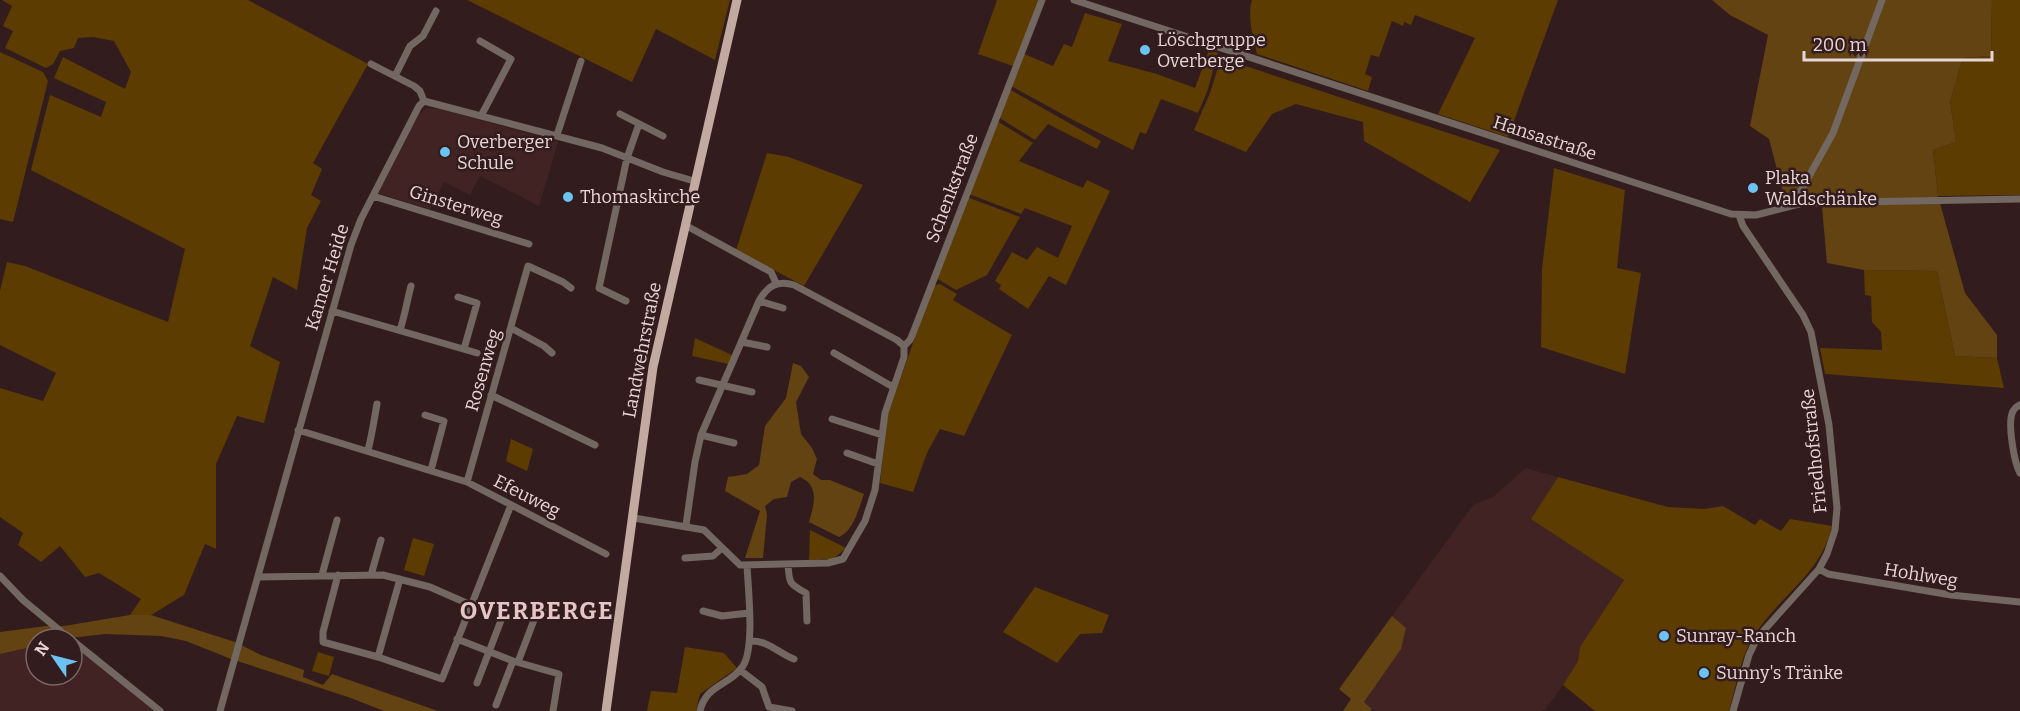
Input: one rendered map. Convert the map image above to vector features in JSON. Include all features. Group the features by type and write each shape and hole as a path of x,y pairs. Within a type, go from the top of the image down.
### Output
{"main road":[{"name":"Landwehrstraße","path":"606,711 653,368 737,0"}],"street":[{"name":"Schenkstraße","path":"788,564 828,563 843,559 866,521 874,490 885,413 904,357 904,346 913,333 1042,0"},
{"name":"Hansastraße","path":"1074,0 1738,216 1756,215 1793,205 1847,201 2020,199"},
{"path":"1793,205 1833,133 1882,0"},
{"path":"395,76 410,46 423,36 436,11"},
{"path":"480,41 511,59 481,116"},
{"path":"557,135 581,61"},
{"path":"371,64 417,88 424,101 557,135 694,181"},
{"name":"Kamer Heide","path":"220,711 351,245 373,196 419,106 424,101"},
{"path":"620,114 663,136"},
{"path":"626,301 599,288 627,158 639,124"},
{"name":"Ginsterweg","path":"373,196 530,243"},
{"name":"Friedhofstraße","path":"1733,711 1749,655 1757,638 1819,569 1833,539 1838,508 1829,425 1814,342 1803,315 1738,216"},
{"path":"685,225 771,272 776,283"},
{"name":"Rosenweg","path":"467,482 528,266 571,288"},
{"path":"686,525 701,435 759,301 768,288 776,283 785,282 794,285 897,340 904,346"},
{"path":"400,330 411,286"},
{"path":"458,297 477,303 464,349"},
{"path":"759,301 783,308"},
{"path":"332,311 477,353"},
{"path":"511,328 544,346 552,353"},
{"path":"742,342 767,347"},
{"path":"834,352 893,387"},
{"path":"699,380 752,392"},
{"path":"491,395 595,445"},
{"path":"368,450 375,426 377,404"},
{"path":"2017,407 2011,414 2016,467 2020,473"},
{"path":"425,415 444,421 431,470"},
{"path":"832,419 882,435"},
{"name":"Efeuweg","path":"298,429 467,482 606,554"},
{"path":"701,435 734,443"},
{"path":"847,453 878,464"},
{"path":"338,575 323,632 323,642 378,657 442,679 511,505"},
{"path":"634,518 686,525 704,530 740,565 788,564 789,579 792,585 806,593 807,621"},
{"path":"322,575 336,520"},
{"path":"371,575 381,540"},
{"path":"685,558 713,556 722,548"},
{"path":"700,711 705,696 740,670 748,655 750,641 747,565"},
{"name":"Hohlweg","path":"1819,569 1828,574 1929,591 1993,601 2020,602"},
{"path":"258,577 371,575 400,579 430,587 471,605"},
{"path":"0,576 23,600 55,627"},
{"path":"378,657 400,579"},
{"path":"477,683 505,610"},
{"path":"496,705 534,620 543,611"},
{"path":"704,611 722,616 748,613"},
{"path":"457,639 515,662 559,674 553,711"},
{"path":"750,641 767,642 781,654 794,659"},
{"path":"84,650 160,711"},
{"path":"740,670 762,687 768,707 792,711"}],"shaded area":[{"path":"2,0 248,0 368,64 313,163 322,169 311,195 321,201 307,228 297,290 273,277 250,346 280,362 264,423 237,416 216,464 216,549 205,544 184,595 151,615 130,615 141,599 99,573 85,577 60,546 41,562 18,545 23,533 0,517 0,388 43,401 56,373 0,345 0,291 7,262 25,266 168,322 185,249 31,170 50,95 101,117 106,102 54,78 63,57 125,89 131,72 114,41 93,37 78,38 74,48 60,51 53,64 46,68 5,48 13,31 3,26 12,6"},
{"path":"467,0 730,0 715,60 656,29 632,82"},
{"path":"997,0 1041,0 1013,66 978,54"},
{"path":"1252,0 1558,0 1508,137 1438,114 1475,38 1415,15 1411,25 1404,22 1403,26 1392,21 1379,57 1371,55 1365,74 1372,77 1368,91 1257,54 1250,20"},
{"path":"1712,0 1992,0 1991,56 1963,58 1950,101 1956,142 1933,150 1938,196 1965,293 1997,335 1997,358 1955,356 1937,271 1864,270 1827,263 1821,196 1784,196 1769,139 1750,126 1768,35 1730,15"},
{"path":"1992,0 2020,0 2020,195 1938,196 1933,150 1956,142 1950,101 1963,58 1991,56"},
{"path":"1085,13 1122,24 1108,61 1157,74 1195,88 1209,50 1218,53 1207,92 1198,113 1161,99 1146,134 1140,132 1133,150 1011,86 1024,54 1053,66 1064,44 1072,47"},
{"path":"0,52 43,72 48,81 13,222 0,219"},
{"path":"1221,58 1500,150 1470,202 1364,141 1363,122 1296,104 1272,114 1246,152 1194,130 1210,93"},
{"path":"1009,89 1101,141 1097,149 1048,124 1035,140 998,117"},
{"name":"Overberger Schule","path":"427,108 440,109 558,142 539,206 480,176 470,195 444,182 430,209 378,193 418,115"},
{"path":"997,121 1033,143 1019,161 1083,188 1087,180 1110,191 1066,285 1049,276 1028,309 999,289 1001,285 995,281 1012,252 1027,260 1037,247 1058,258 1072,226 1025,208 1021,214 969,194"},
{"path":"767,153 789,157 863,185 804,286 736,250"},
{"path":"1554,168 1625,190 1617,268 1641,273 1625,374 1541,347 1542,269"},
{"path":"967,197 1020,217 987,275 956,290 936,278"},
{"path":"1864,270 1937,271 1955,356 1997,358 2004,388 1825,374 1820,348 1882,350 1881,332 1872,322 1871,296 1865,295"},
{"path":"940,284 957,294 953,300 1012,335 964,436 940,429 927,453 913,492 880,483 887,417 933,286"},
{"path":"695,338 732,355 728,364 692,356"},
{"path":"793,363 801,366 809,377 796,402 801,434 817,459 813,474 821,480 830,480 864,494 849,530 839,537 809,522 814,502 813,490 811,485 800,477 791,482 787,497 774,499 765,506 767,515 763,558 745,558 760,511 725,491 728,477 747,474 759,465 765,426 786,398"},
{"path":"511,439 533,449 527,471 506,461"},
{"path":"1526,468 1558,477 1532,519 1624,580 1580,647 1578,661 1546,709 1541,711 1375,711 1364,702 1401,648 1406,628 1392,616 1473,505 1493,497"},
{"path":"1558,477 1668,507 1704,509 1723,506 1755,525 1760,519 1781,531 1790,519 1832,526 1818,559 1772,612 1747,648 1729,711 1595,711 1563,685 1578,661 1580,647 1624,580 1531,519"},
{"path":"810,530 846,548 833,559 809,560"},
{"path":"413,538 434,544 424,576 404,570"},
{"path":"1035,587 1109,615 1102,633 1080,634 1057,663 1003,632"},
{"path":"130,615 151,615 235,642 261,655 304,670 303,677 323,685 332,674 438,711 384,711 231,659 186,641 161,636 105,634 84,636 84,627 38,627 64,626"},
{"path":"1392,616 1406,628 1401,649 1364,702 1372,709 1370,711 1343,711 1351,699 1339,689"},
{"path":"24,629 24,649 0,654 0,632"},
{"path":"685,647 724,653 737,668 700,694 696,711 647,711 651,691 677,693"},
{"path":"24,649 24,687 84,687 84,653 157,711 0,711 0,654"},
{"path":"318,652 334,657 329,676 312,671"}],"place":[{"name":"Löschgruppe Overberge","path":"1145,50"},
{"name":"Overberger Schule","path":"445,152"},
{"name":"Plaka Waldschänke","path":"1753,188"},
{"name":"Thomaskirche","path":"568,197"},
{"name":"Sunray-Ranch","path":"1664,636"},
{"name":"Sunny's Tränke","path":"1704,673"}],"district":[{"name":"OVERBERGE","path":"537,611"}]}
